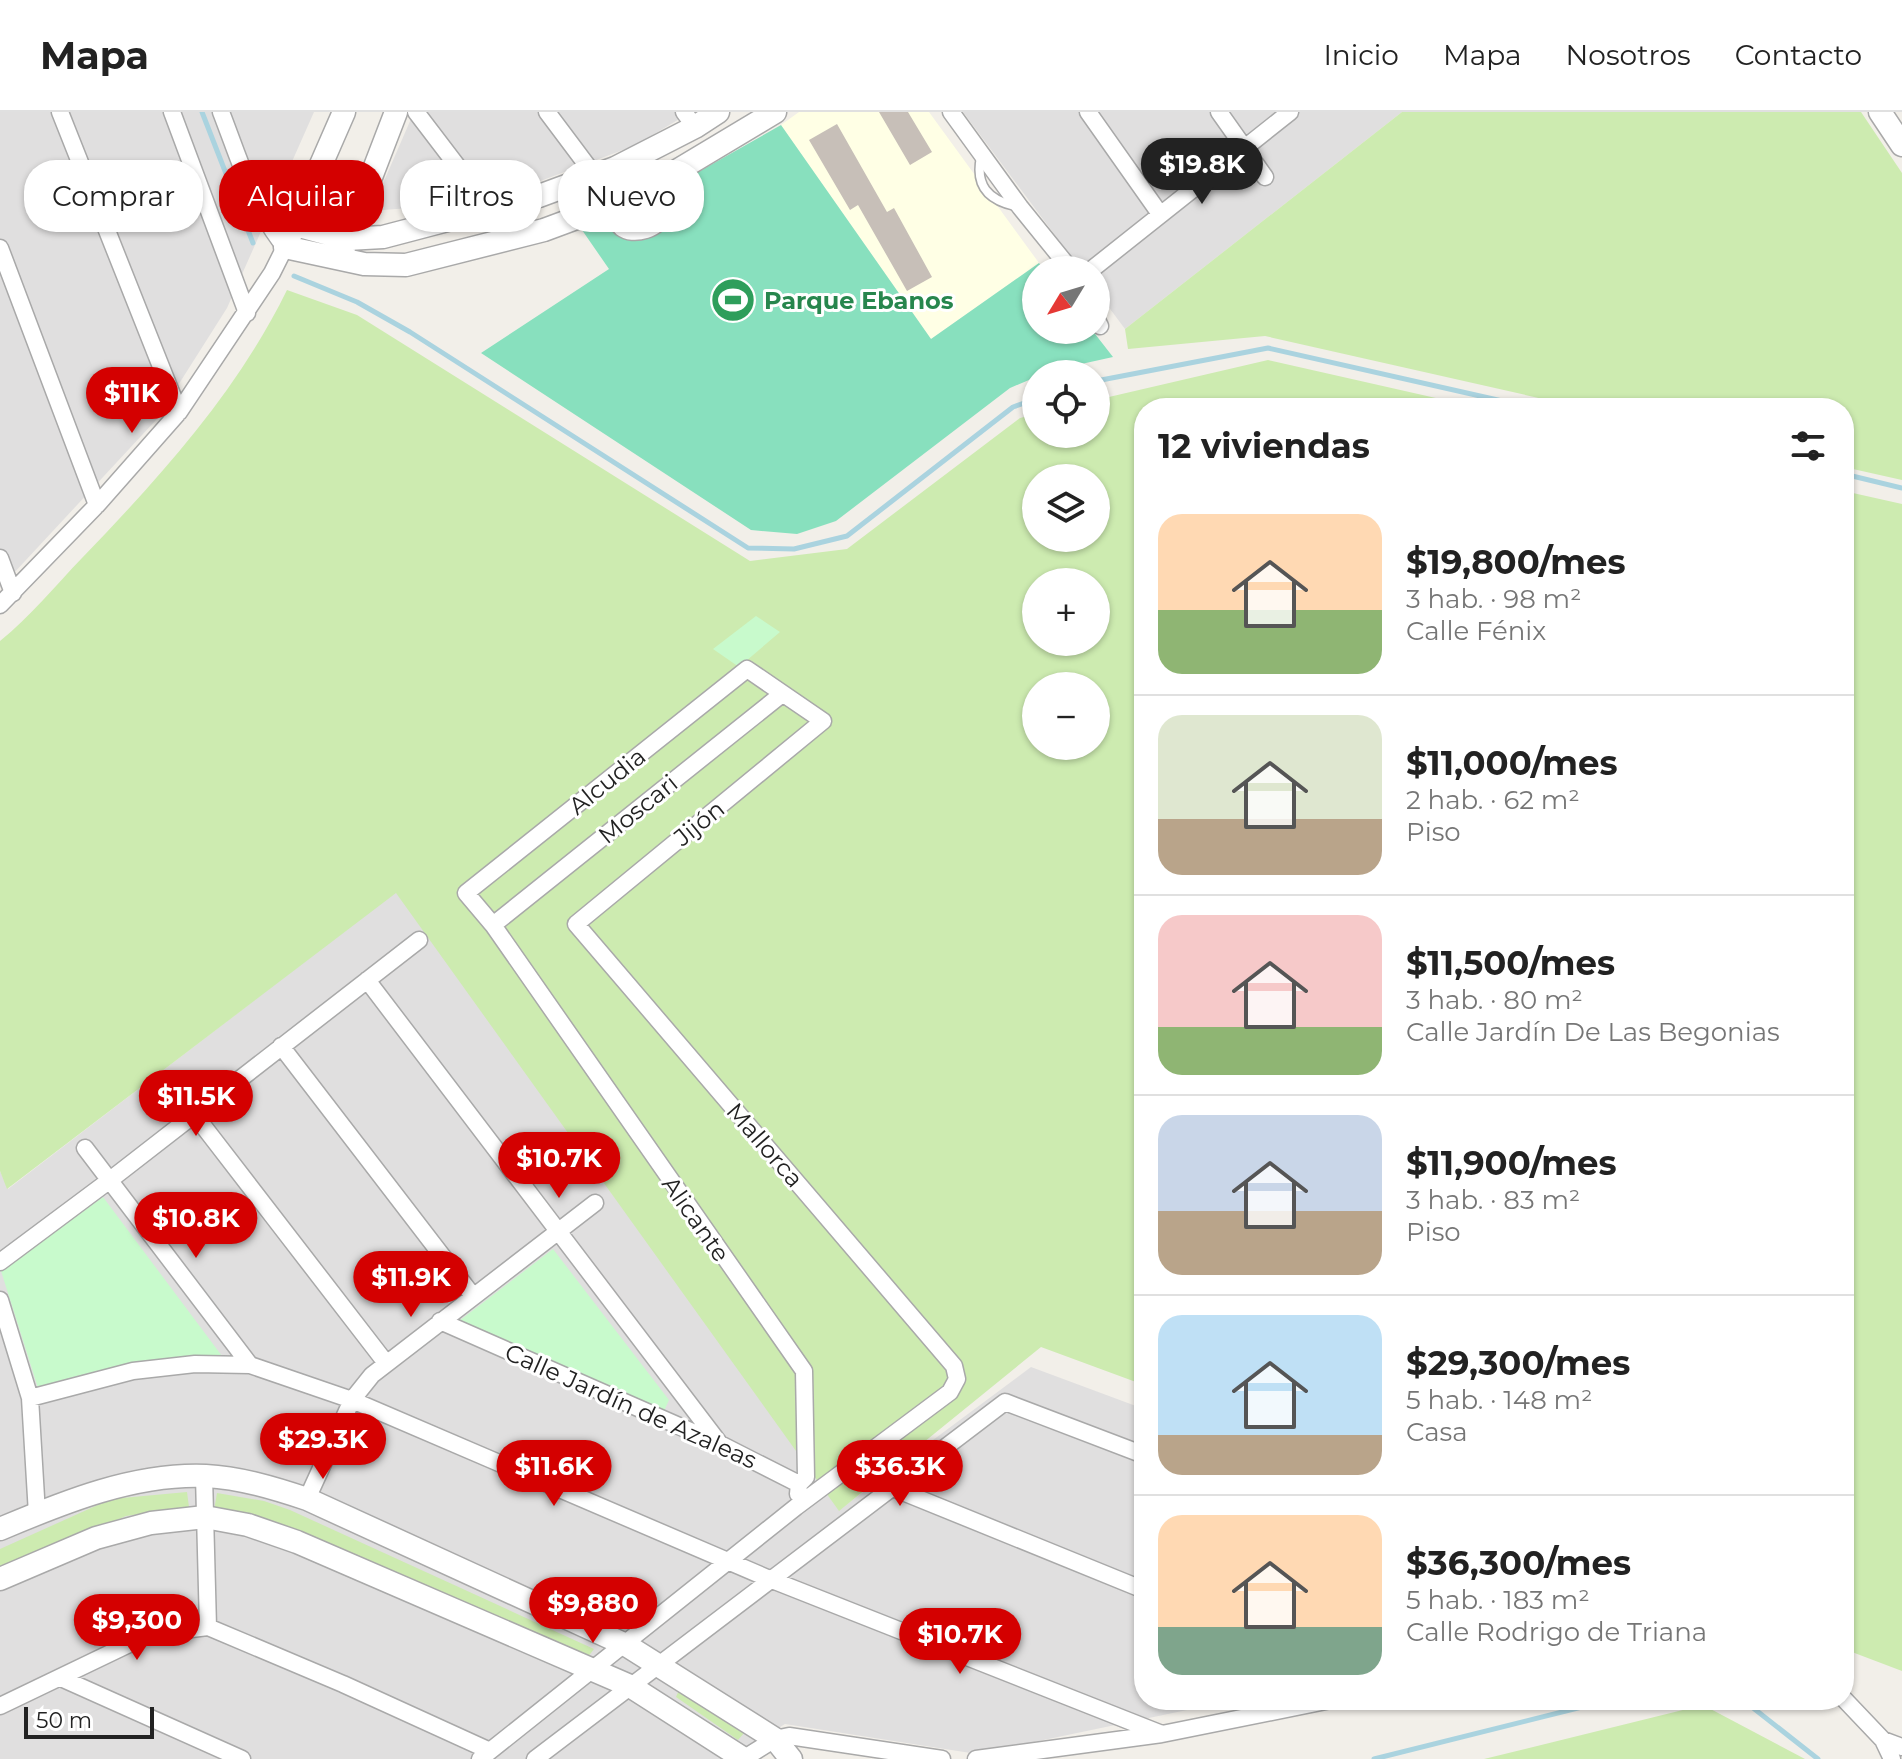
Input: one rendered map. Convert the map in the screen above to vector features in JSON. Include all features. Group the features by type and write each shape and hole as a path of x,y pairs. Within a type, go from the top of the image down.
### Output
{"street":[{"path":"60,112 179,412"},
{"path":"172,112 247,313"},
{"path":"221,112 241,160"},
{"path":"344,249 396,112"},
{"path":"416,112 453,160"},
{"path":"547,112 583,160"},
{"path":"622,160 689,120 718,112"},
{"path":"695,160 775,112"},
{"path":"951,112 1060,256"},
{"path":"1088,112 1160,214"},
{"path":"1219,112 1265,177"},
{"path":"1108,256 1290,112"},
{"path":"1880,112 1902,145"},
{"path":"322,160 341,114"},
{"path":"309,232 344,249 364,264 406,265 558,225"},
{"path":"273,232 285,247 344,249 402,232"},
{"path":"0,605 97,505 179,412 247,313 272,273 292,232"},
{"path":"0,248 97,505"},
{"path":"0,558 13,593"},
{"name":"Alcudia","path":"466,893 747,669 782,694"},
{"name":"Jijón","path":"576,924 823,721 782,694"},
{"name":"Moscari","path":"493,925 782,694"},
{"name":"Alicante","path":"466,893 493,925 804,1371 806,1477 799,1484"},
{"name":"Mallorca","path":"576,924 954,1366 957,1379 950,1392 796,1507"},
{"path":"0,1262 419,940"},
{"path":"367,980 720,1444"},
{"path":"281,1046 473,1296"},
{"path":"194,1114 386,1363"},
{"path":"85,1148 250,1365"},
{"path":"307,1499 352,1400 362,1385 386,1363 595,1203"},
{"path":"0,1300 30,1398 37,1514"},
{"name":"Calle Jardín de Azaleas","path":"440,1321 720,1444 799,1484"},
{"path":"30,1398 133,1371 195,1364 250,1365 352,1400 772,1580 1162,1734"},
{"path":"535,1759 1005,1402 1134,1451"},
{"path":"204,1476 208,1627"},
{"path":"0,1529 125,1485 152,1480 204,1476 239,1480 307,1499 626,1645 775,1739 791,1759"},
{"path":"0,1706 150,1634 208,1627 343,1684 485,1755 796,1507 799,1484"},
{"path":"893,1488 1134,1586"},
{"path":"0,1579 107,1535 151,1523 205,1517 274,1533 630,1686 744,1759 775,1739 802,1737 942,1759"},
{"path":"61,1678 242,1759"},
{"path":"976,1759 1162,1734 1281,1710"},
{"path":"1854,1710 1883,1740 1892,1759"},
{"path":"1883,1740 1902,1747"}],"lane":[{"path":"620,232 634,236 650,232"}],"shaded area":[{"path":"0,112 314,112 293,160 219,160 219,232 261,232 227,308 156,420 0,588"},
{"path":"414,112 691,112 636,145 596,160 558,160 558,174 542,180 542,160 400,160 400,209 384,210 384,181"},
{"path":"799,112 929,112 1034,256 1022,256 1022,275 931,339 781,125"},
{"path":"963,112 1402,112 1125,329 1110,309 1110,256 1071,256"},
{"path":"756,616 839,1510 1031,1367 1134,1405 1134,1710 1187,1710 977,1754 785,1724 728,1759 0,1759 0,1171 8,1189"}],"green space":[{"path":"1402,112 1861,112 1902,173 1902,480 1854,469 1854,398 1539,398 1265,336 1128,349 1125,329"},
{"name":"Parque Ebanos","path":"781,125 931,339 1022,275 1022,344 1103,344 1113,357 1099,360 1022,360 1022,383 1010,388 836,521 797,534 751,530 481,353 609,269 583,232 704,232 704,169"},
{"path":"287,290 357,315 750,561 847,549 1022,418 1022,448 1110,448 1110,397 1268,360 1436,398 1134,398 1134,1381 1041,1347 839,1511 396,893 7,1189 0,1171 0,641 22,622 140,496 245,364"},
{"path":"1854,493 1902,504 1902,1671 1854,1653"},
{"path":"756,616 780,632 739,667 713,649"},
{"path":"103,1197 222,1356 107,1369 38,1388 1,1271"},
{"path":"553,1249 669,1400 664,1411 459,1321"},
{"path":"187,1492 189,1507 126,1516 0,1570 0,1549 111,1499"},
{"path":"217,1493 264,1501 290,1510 594,1649 584,1662 214,1510"},
{"path":"679,1690 744,1733 738,1740 676,1697"},
{"path":"1683,1710 1712,1710 1805,1759 1484,1759"}],"building":[{"path":"879,112 908,112 932,152 910,165"},
{"path":"837,124 887,212 894,208 932,277 907,291 858,205 850,210 809,140"}],"waterway":[{"path":"202,112 253,243"},
{"path":"294,276 357,302 410,332 748,548 794,549 847,536 1013,407 1022,404"},
{"path":"1110,378 1268,348 1489,398"},
{"path":"1854,476 1902,488"},
{"path":"1374,1759 1570,1710"},
{"path":"1756,1710 1818,1759"}],"place":[{"name":"Parque Ebanos","path":"733,300"}]}
